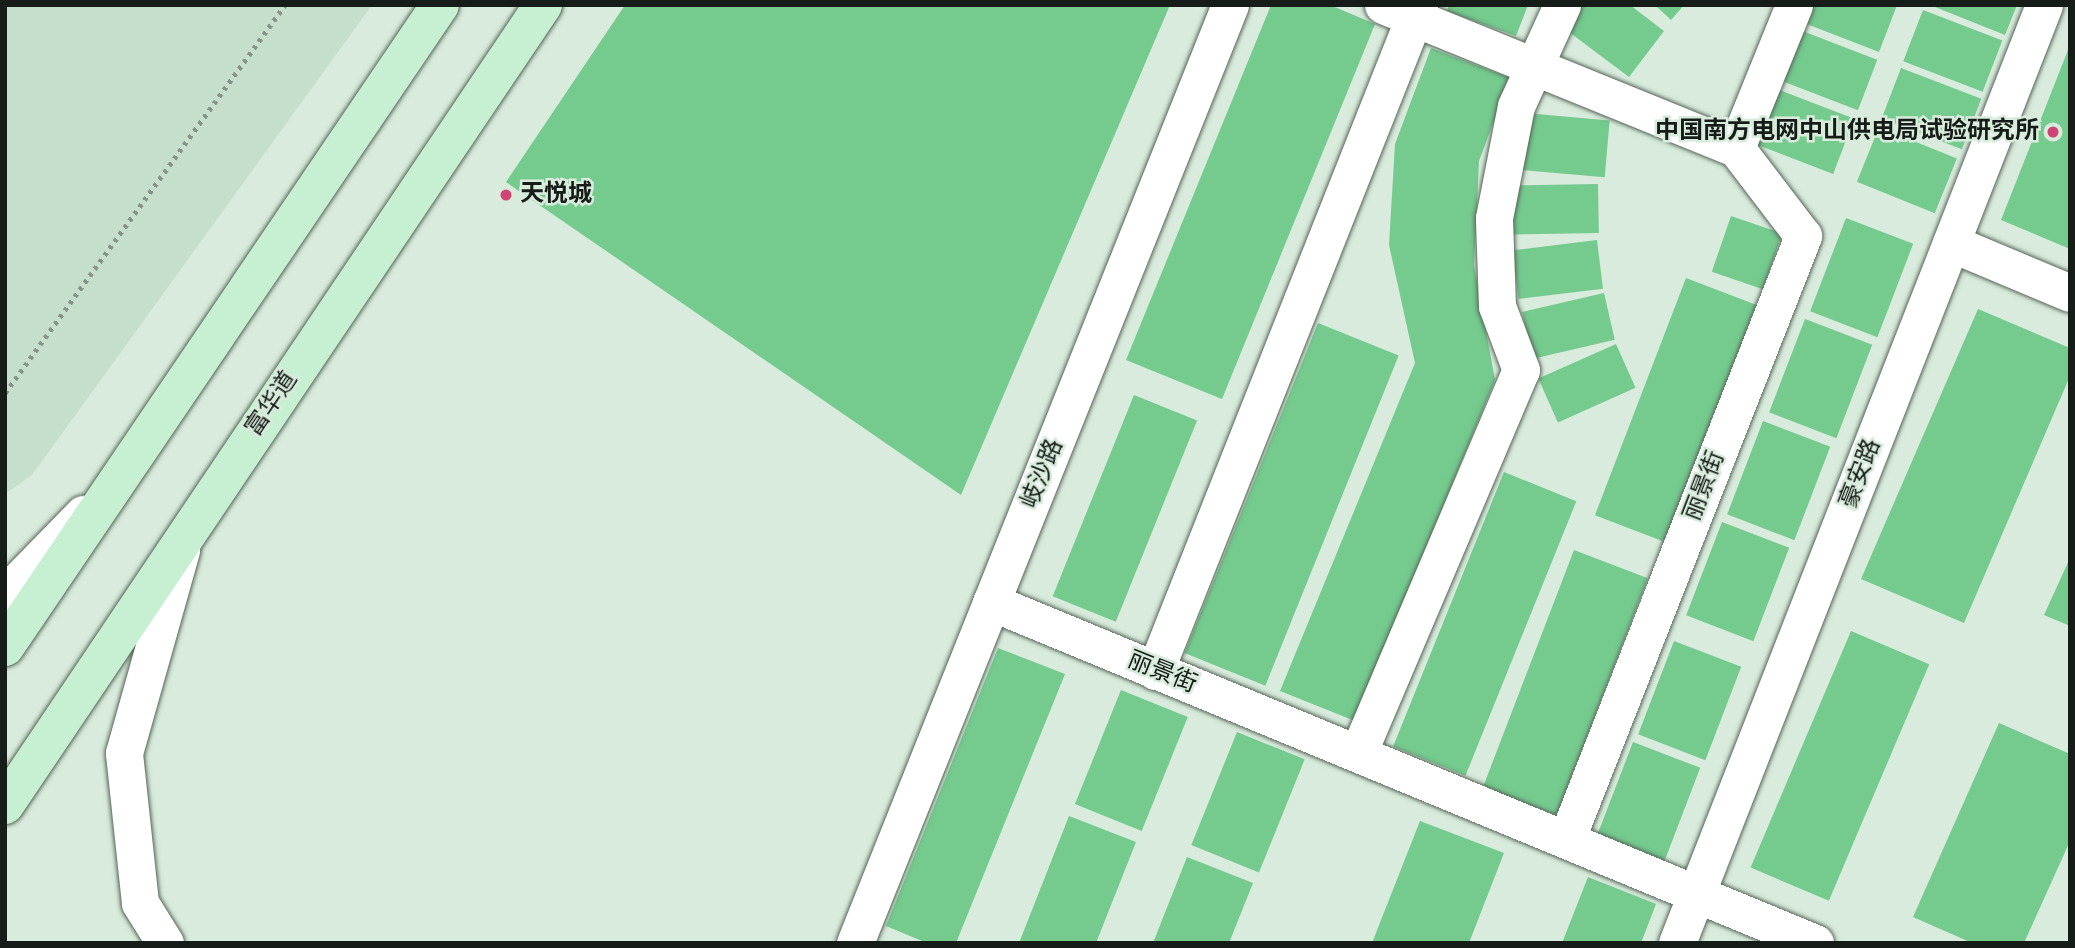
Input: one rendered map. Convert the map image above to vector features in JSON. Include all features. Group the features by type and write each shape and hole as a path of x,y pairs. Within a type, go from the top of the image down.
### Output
{"main road":[{"path":"5,647 105,491 440,5"},
{"name":"富华道","path":"5,805 187,529 543,5"}],"street":[{"name":"岐沙路","path":"855,943 1230,5"},
{"path":"1359,751 1521,369 1497,306 1494,218 1516,106 1562,5"},
{"path":"1155,671 1406,9 1533,66 1737,148 1794,5"},
{"name":"豪安路","path":"1677,943 2044,5"},
{"name":"丽景街","path":"1567,838 1802,236 1737,148"},
{"path":"1951,243 2070,293"},
{"path":"5,593 105,491"},
{"path":"165,943 140,903 124,753 187,529"},
{"name":"丽景街","path":"991,602 1155,671 1359,751 1815,943"}],"path":[{"path":"5,393 285,5"}],"shaded area":[{"path":"5,5 372,5 32,475 5,494"}],"building":[{"path":"625,5 1170,5 961,495 506,182"},
{"path":"1271,5 1330,5 1375,24 1222,399 1126,360"},
{"path":"1449,5 1528,5 1516,36 1447,11"},
{"path":"1577,5 1630,5 1664,31 1629,77 1561,26"},
{"path":"1655,5 1684,5 1671,20"},
{"path":"1805,5 1897,5 1879,52 1799,21"},
{"path":"1930,5 2017,5 2005,35"},
{"path":"1923,10 2002,40 1983,92 1903,61"},
{"path":"1797,29 1877,60 1858,110 1778,79"},
{"name":"中国南方电网中山供电局试验研究所","path":"2070,45 2070,249 2001,220"},
{"path":"1431,48 1510,78 1479,161 1474,265 1495,380 1355,721 1280,691 1415,363 1389,245 1395,144"},
{"path":"1901,68 1981,99 1962,149 1882,118"},
{"path":"1774,88 1854,119 1833,174 1753,143"},
{"path":"1525,113 1610,120 1605,177 1520,170"},
{"path":"1879,127 1957,158 1935,213 1857,182"},
{"path":"1598,184 1599,233 1514,234 1513,185"},
{"path":"1731,216 1782,234 1763,289 1712,272"},
{"path":"1846,218 1913,244 1877,337 1810,311"},
{"path":"1597,240 1603,289 1519,299 1513,250"},
{"path":"1686,278 1760,306 1669,543 1595,515"},
{"path":"1604,293 1615,340 1533,359 1522,312"},
{"path":"1978,309 2070,348 2070,376 1964,623 1861,579"},
{"path":"1805,319 1872,345 1836,438 1769,412"},
{"path":"1318,323 1399,356 1265,686 1185,653"},
{"path":"1616,344 1636,388 1558,422 1538,379"},
{"path":"1134,395 1197,420 1116,622 1053,596"},
{"path":"1763,421 1830,447 1794,540 1727,514"},
{"path":"1504,472 1576,501 1465,776 1393,746"},
{"path":"1722,522 1789,548 1753,641 1686,615"},
{"path":"1574,550 1648,578 1557,815 1483,787"},
{"path":"2070,558 2070,626 2044,615"},
{"path":"1851,631 1929,664 1829,901 1751,868"},
{"path":"1674,641 1741,667 1705,760 1638,734"},
{"path":"998,648 1065,674 956,943 927,943 886,926"},
{"path":"1121,690 1188,717 1142,831 1075,804"},
{"path":"1999,723 2070,754 2070,841 2024,943 1972,943 1913,917"},
{"path":"1237,732 1305,759 1259,872 1191,845"},
{"path":"1633,742 1700,768 1664,861 1597,835"},
{"path":"1069,816 1136,842 1096,943 1019,943"},
{"path":"1420,821 1504,853 1469,943 1372,943"},
{"path":"1187,857 1253,883 1229,943 1153,943"},
{"path":"1588,877 1656,904 1641,943 1562,943"}],"place":[{"name":"中国南方电网中山供电局试验研究所","path":"2053,132"},
{"name":"天悦城","path":"506,195"}]}
